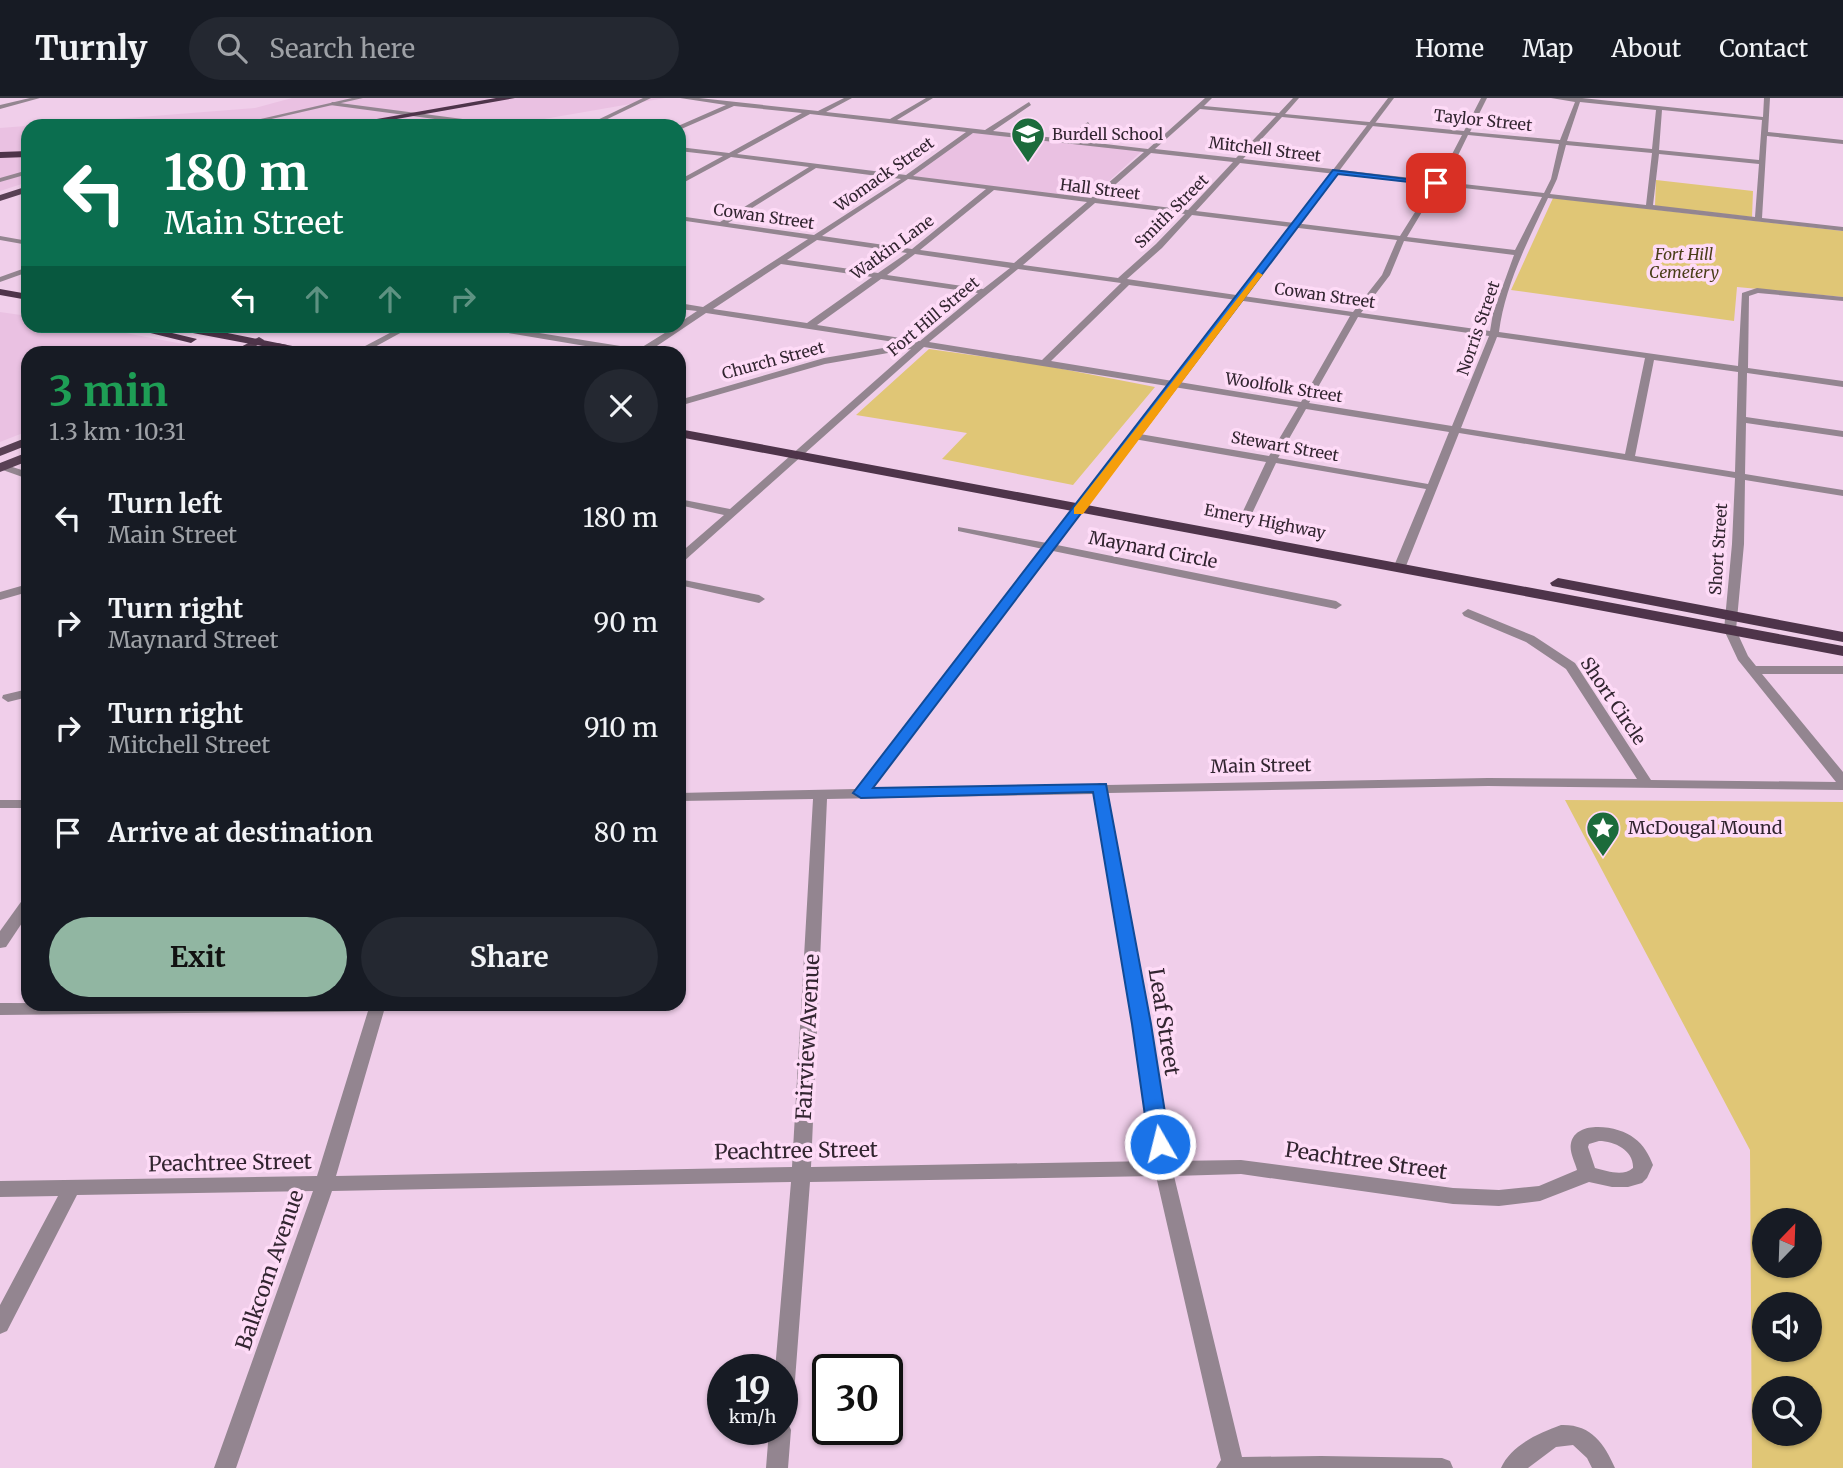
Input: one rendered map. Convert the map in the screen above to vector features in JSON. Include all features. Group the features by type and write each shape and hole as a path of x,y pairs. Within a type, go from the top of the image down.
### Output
{"highway":[{"path":"387,119 510,98"},
{"path":"0,155 21,154"},
{"path":"0,292 21,296"},
{"path":"0,301 21,304"},
{"path":"159,333 216,346"},
{"path":"218,333 286,346"},
{"name":"Emery Highway","path":"686,421 1085,501 1730,623 1843,651"},
{"name":"Emery Highway","path":"686,434 798,456 1242,524 1402,560"},
{"name":"Emery Highway","path":"1730,623 1843,637"}],"main road":[{"path":"0,198 21,191"},
{"path":"0,204 21,197"},
{"path":"248,346 259,340"},
{"path":"0,452 21,444"},
{"path":"1,467 21,459"}],"street":[{"path":"0,107 37,98"},
{"path":"264,119 360,98"},
{"path":"604,119 648,98"},
{"name":"Mitchell Street","path":"683,98 1843,229"},
{"path":"820,113 849,98"},
{"path":"890,122 930,98"},
{"name":"Fort Hill Street","path":"686,554 922,344 1092,202 1209,98"},
{"name":"Smith Street","path":"1044,363 1189,214 1296,98"},
{"path":"861,793 1391,98"},
{"path":"1242,524 1272,460 1356,314 1386,275 1401,240 1439,183 1484,98"},
{"path":"1554,98 1766,119"},
{"path":"1758,219 1768,98"},
{"name":"Norris Street","path":"1402,560 1494,334 1497,313 1518,253 1554,179 1578,99"},
{"path":"686,125 733,103"},
{"path":"332,104 443,119"},
{"path":"987,132 1029,104"},
{"name":"Taylor Street","path":"1199,107 1763,162"},
{"path":"1649,207 1652,168 1657,151 1659,108"},
{"path":"686,179 808,112"},
{"path":"423,119 429,117"},
{"path":"1067,141 1088,124"},
{"name":"Womack Street","path":"686,322 906,178 971,131"},
{"path":"1766,134 1843,142"},
{"name":"Hall Street","path":"686,150 1518,253"},
{"path":"721,224 815,166"},
{"path":"0,180 21,174"},
{"name":"Watkin Lane","path":"808,327 877,275 913,252 991,189"},
{"name":"Cowan Street","path":"686,219 1843,384"},
{"path":"0,238 21,242"},
{"path":"780,261 986,292"},
{"path":"0,280 21,272"},
{"name":"Short Street","path":"1730,623 1738,544 1745,295 1757,290 1843,299"},
{"name":"Woolfolk Street","path":"686,307 1843,493"},
{"path":"370,346 396,333"},
{"path":"523,333 598,346"},
{"name":"Womack Street","path":"650,346 669,333"},
{"name":"Church Street","path":"686,401 824,361 922,344"},
{"name":"Church Street","path":"876,354 908,357"},
{"path":"1629,459 1650,356"},
{"path":"1742,419 1843,434"},
{"name":"Stewart Street","path":"1134,436 1430,487"},
{"path":"1,467 21,474"},
{"path":"686,503 732,513"},
{"name":"Maynard Circle","path":"962,528 1336,605"},
{"path":"686,583 759,599"},
{"path":"0,596 21,590"},
{"name":"Short Circle","path":"1468,613 1530,639 1571,666 1646,782"},
{"path":"1730,623 1735,646 1843,783"},
{"path":"1752,670 1843,670"},
{"path":"8,698 21,695"},
{"name":"Main Street","path":"686,797 1100,787 1843,783"},
{"name":"Leaf Street","path":"1100,787 1142,1024 1163,1168 1234,1468"},
{"name":"Fairview Avenue","path":"786,1354 801,1174 820,794"},
{"path":"0,804 21,804"},
{"path":"0,943 21,913"},
{"path":"0,1009 21,1009"},
{"name":"Balkcom Avenue","path":"225,1468 299,1262 376,1011"},
{"name":"Peachtree Street","path":"0,1189 1241,1167 1453,1196 1499,1198 1540,1193 1588,1174"},
{"path":"0,1325 71,1188"},
{"path":"1512,1468 1534,1446 1563,1433 1577,1434 1590,1444 1604,1468"},
{"path":"777,1468 779,1445"},
{"path":"1226,1468 1442,1468"}],"shaded area":[{"path":"292,98 665,98 544,119 115,119 255,108"},
{"path":"21,126 21,184 0,191 0,128"},
{"name":"Burdell School","path":"974,132 1142,151 1089,199 910,176"},
{"path":"0,312 21,315 21,333 126,333 193,346 21,346 21,434 0,442"}],"green space":[{"path":"1656,180 1753,191 1752,217 1655,206"},
{"name":"Fort Hill Cemetery","path":"1553,198 1843,231 1843,297 1737,287 1734,321 1511,290"},
{"path":"929,349 1042,365 1155,387 1073,485 942,459 967,433 856,415"},
{"path":"1565,800 1843,802 1843,1468 1752,1468 1750,1150"}],"slow traffic":[{"path":"1078,511 1258,275"}],"place":[{"name":"Burdell School","path":"1028,164"},
{"name":"McDougal Mound","path":"1603,858"}],"route":[{"path":"1160,1144 1142,1024 1100,787 861,793 1336,171 1436,183"}]}
